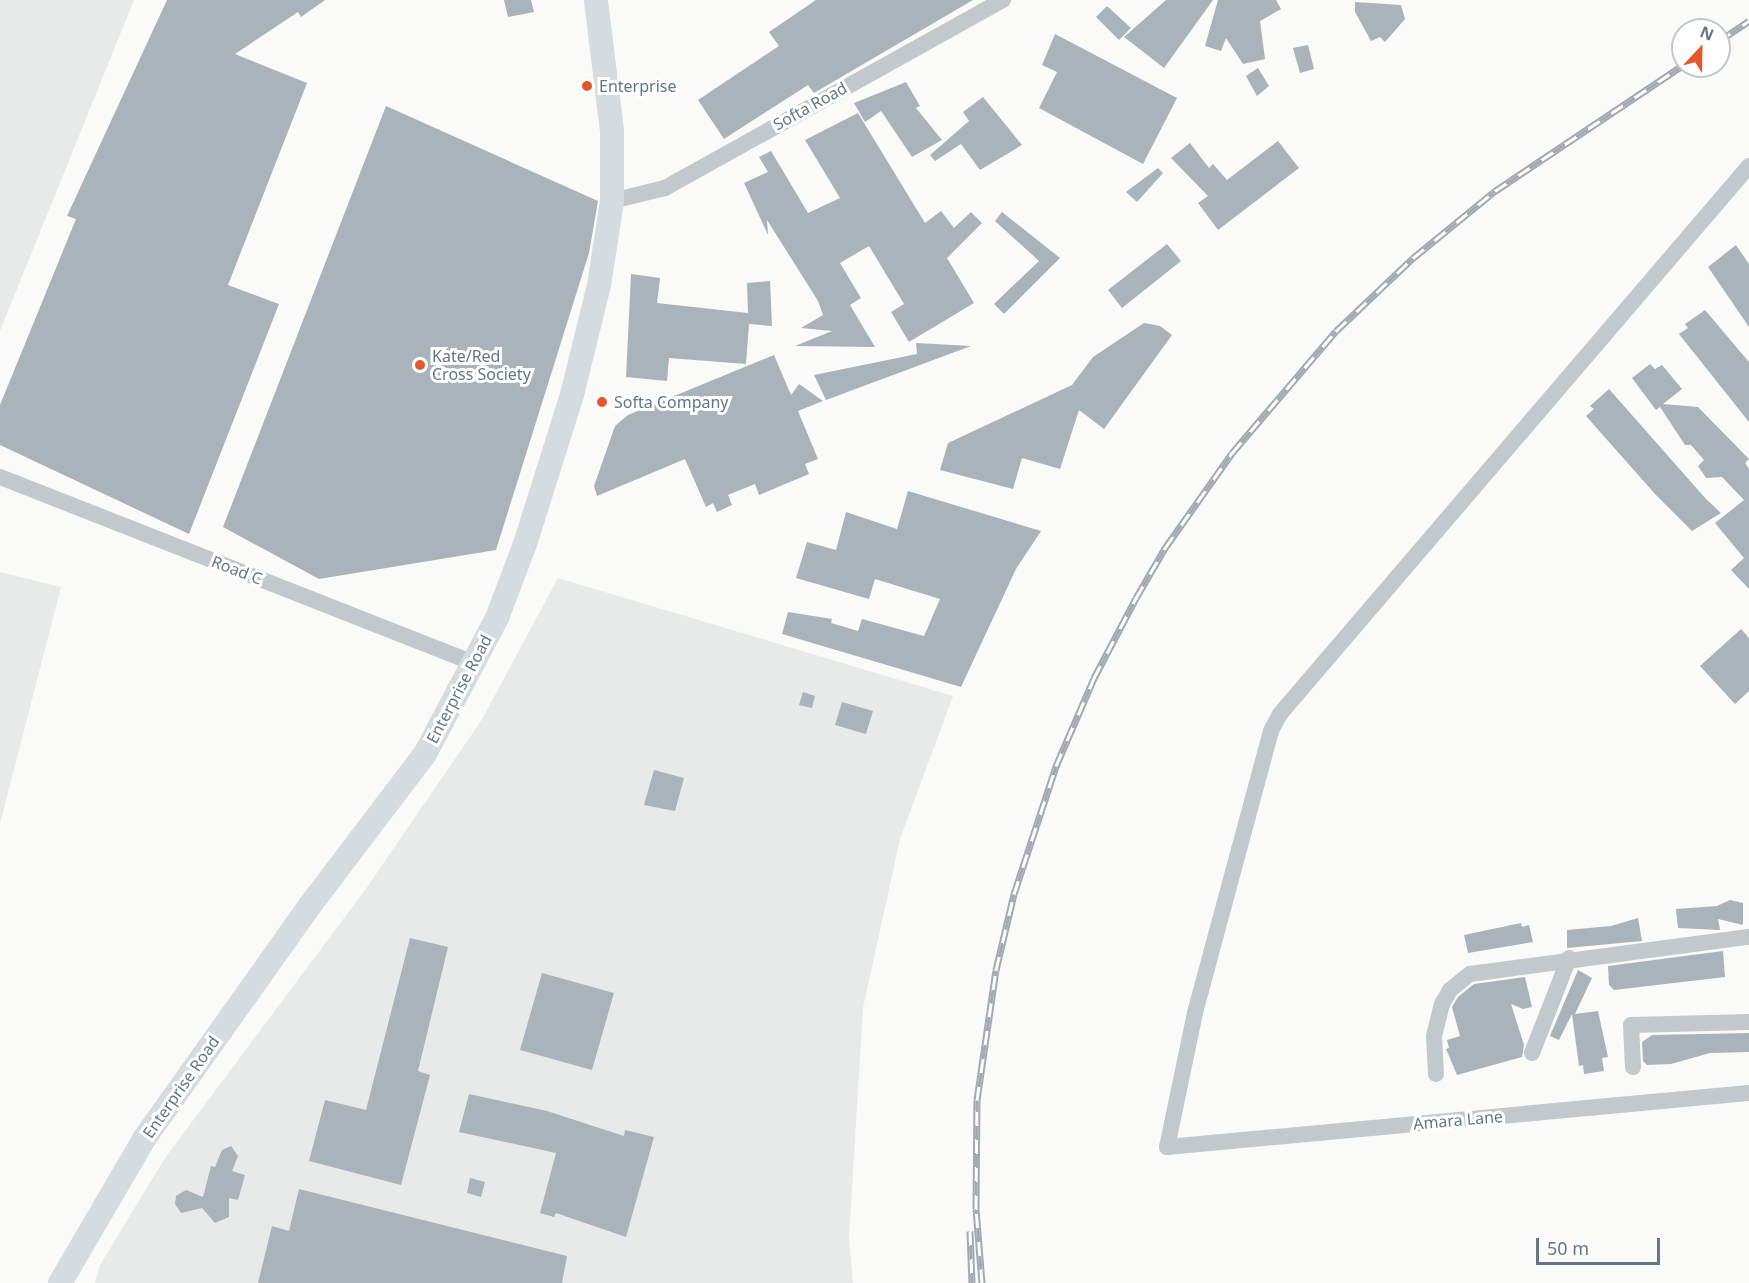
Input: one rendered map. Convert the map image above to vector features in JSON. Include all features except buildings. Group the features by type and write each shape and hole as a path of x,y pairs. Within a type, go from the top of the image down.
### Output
{"main road":[{"name":"Enterprise Road","path":"60,1283 144,1139 308,908 424,754 474,663 525,544 572,395 599,285 612,201 612,131 596,0"}],"street":[{"name":"Softa Road","path":"612,201 665,189 1003,0"},
{"name":"Amara Lane","path":"1749,166 1280,714 1271,731 1198,1001 1167,1147 1749,1093"},
{"name":"Road C","path":"0,477 474,663"},
{"path":"1436,1074 1434,1036 1442,1004 1460,980 1470,974 1569,958 1749,937"},
{"path":"1532,1053 1569,958"},
{"path":"1634,1067 1631,1025 1749,1022"}],"shaded area":[{"path":"0,0 134,0 0,331"},
{"path":"0,572 61,587 0,824"},
{"path":"558,578 953,696 900,839 863,1008 849,1238 853,1283 95,1283 100,1265 165,1158 365,890 481,721"}],"railway":[{"path":"1731,33 1749,21"},
{"path":"982,1283 976,1209 977,1100 996,970 1014,894 1056,766 1094,678 1136,598 1165,548 1232,453 1336,331 1413,258 1495,191 1671,73"},
{"path":"970,1231 972,1283"}],"place":[{"name":"Enterprise","path":"587,86"},
{"name":"Kate/Red Cross Society","path":"420,365"},
{"name":"Softa Company","path":"602,402"}]}
